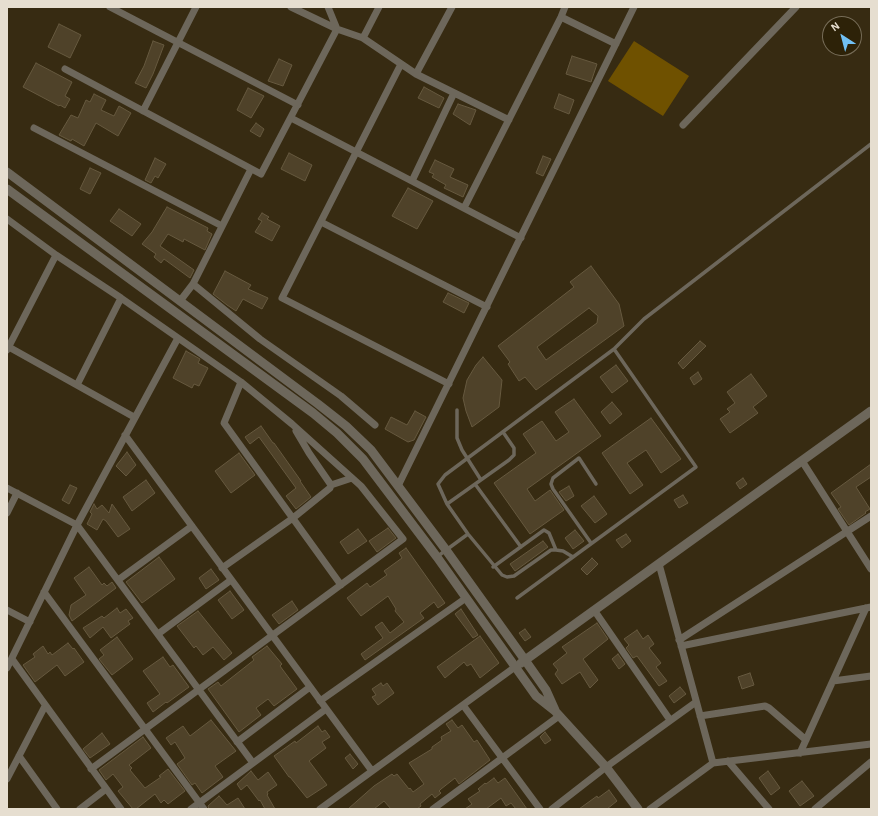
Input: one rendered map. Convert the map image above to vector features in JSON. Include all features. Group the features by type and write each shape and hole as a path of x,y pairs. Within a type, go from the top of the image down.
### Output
{"street":[{"path":"110,7 298,105"},
{"path":"143,111 196,7"},
{"path":"291,7 304,9 337,29 363,38 416,74 509,120"},
{"path":"66,69 261,174 337,29 328,7"},
{"path":"363,38 379,7"},
{"path":"416,74 452,7"},
{"path":"464,208 565,7"},
{"path":"398,486 634,7"},
{"path":"682,125 796,7"},
{"path":"561,17 616,44"},
{"path":"401,64 282,298 449,384"},
{"path":"412,181 454,93"},
{"path":"291,118 521,238"},
{"path":"34,128 222,226"},
{"path":"180,301 193,284 251,168"},
{"path":"7,172 318,404 346,426 371,450 446,550 525,660 546,690 557,713"},
{"path":"7,189 313,413 338,433 363,459 437,557 536,696 557,713 606,767 638,809"},
{"path":"7,220 241,382 292,424 361,486 403,539 91,769"},
{"path":"321,222 487,307"},
{"path":"56,255 7,348 78,385 134,417"},
{"path":"193,284 260,339 341,396 375,425"},
{"path":"78,385 121,298"},
{"path":"7,668 77,525 178,338"},
{"path":"241,382 224,423 341,585"},
{"path":"320,809 871,411"},
{"path":"292,424 309,453 331,485"},
{"path":"125,435 372,771"},
{"path":"802,461 871,568"},
{"path":"222,568 293,518 330,488 331,485 352,478"},
{"path":"7,488 77,525 253,763"},
{"path":"7,513 17,493"},
{"path":"680,643 871,516"},
{"path":"118,580 192,526"},
{"path":"659,564 713,763"},
{"path":"158,634 231,580"},
{"path":"44,592 201,806"},
{"path":"320,701 466,598"},
{"path":"680,643 868,607"},
{"path":"800,753 868,607"},
{"path":"7,610 30,622"},
{"path":"594,610 670,720"},
{"path":"12,659 121,809"},
{"path":"833,681 871,676"},
{"path":"237,742 310,687"},
{"path":"552,809 606,767 696,702"},
{"path":"463,705 540,809"},
{"path":"7,779 45,706"},
{"path":"700,716 765,706 770,708 806,740"},
{"path":"191,809 201,806 253,763 326,709"},
{"path":"433,809 557,713"},
{"path":"650,809 713,763 871,744"},
{"path":"19,756 57,809"},
{"path":"728,761 769,809"},
{"path":"814,809 871,762"},
{"path":"80,809 106,789"}],"lane":[{"path":"573,557 563,551 551,550 514,576 507,577 502,575 468,534 448,504 438,484 446,475 614,349 644,319 871,144"},
{"path":"517,598 696,467 614,349"},
{"path":"457,410 457,438 467,459 481,480"},
{"path":"448,504 514,455 514,448 503,432"},
{"path":"591,544 553,490 551,484 553,478 578,458 596,484"},
{"path":"475,484 521,547"},
{"path":"493,566 544,530 549,533 556,550"},
{"path":"437,557 468,534"}],"shaded area":[{"path":"634,41 689,76 663,116 608,81"}],"building":[{"path":"59,24 81,35 70,58 48,47"},
{"path":"153,41 164,45 146,88 135,83 144,66"},
{"path":"572,56 597,64 591,82 566,74"},
{"path":"279,59 292,65 283,86 268,81"},
{"path":"36,63 72,82 65,96 70,99 65,108 23,87"},
{"path":"424,87 444,98 439,108 418,98"},
{"path":"248,88 264,96 251,118 237,110"},
{"path":"94,94 106,100 101,110 114,116 119,106 131,113 118,136 96,123 84,146 72,139 71,141 59,135 71,115 78,118 86,100 90,102"},
{"path":"559,94 574,100 569,114 554,108"},
{"path":"458,104 476,110 470,125 453,114"},
{"path":"256,123 264,129 260,137 250,131"},
{"path":"289,153 312,165 305,181 281,169"},
{"path":"543,156 551,159 543,176 536,173"},
{"path":"155,158 166,164 158,178 155,176 151,183 145,180"},
{"path":"435,160 454,169 450,177 468,185 463,197 444,188 446,185 432,177 434,174 429,172"},
{"path":"90,168 101,173 90,194 80,189"},
{"path":"408,188 433,201 417,229 392,216"},
{"path":"167,207 208,228 207,231 212,234 205,250 184,239 183,242 168,234 160,246 194,270 190,278 164,259 161,263 154,257 156,254 142,244 152,232"},
{"path":"119,209 141,224 132,236 110,221"},
{"path":"262,213 269,217 267,219 280,226 272,241 255,232 262,221 258,219"},
{"path":"591,266 619,304 624,326 536,390 525,377 519,381 508,364 510,362 498,346 574,287 570,282","holes":["589,308 598,316 597,323 546,360 537,347"]},
{"path":"225,271 251,285 248,289 268,298 262,309 243,299 236,311 213,294"},
{"path":"448,293 469,303 464,313 443,302"},
{"path":"700,341 706,346 683,369 678,363"},
{"path":"186,351 200,359 198,363 208,368 199,386 194,384 192,388 173,378"},
{"path":"483,357 502,380 499,407 472,427 463,398 467,380"},
{"path":"616,365 628,381 612,393 600,377"},
{"path":"698,372 702,379 694,385 690,378"},
{"path":"751,374 767,396 753,407 758,413 730,433 720,419 730,412 727,409 735,403 727,392"},
{"path":"574,399 601,436 527,489 535,501 550,490 564,510 530,534 494,483 536,453 523,434 542,421 556,441 569,432 555,412"},
{"path":"612,402 622,414 610,424 601,412"},
{"path":"415,411 426,417 414,440 408,442 385,429 391,417 407,425"},
{"path":"651,418 681,459 661,473 646,450 627,463 643,485 630,494 602,453"},
{"path":"261,426 311,497 296,509 286,496 296,488 259,437 250,444 245,437"},
{"path":"127,452 136,465 126,476 116,466"},
{"path":"239,453 255,475 231,493 215,471"},
{"path":"871,464 871,477 856,487 870,509 849,525 838,509 841,507 831,493"},
{"path":"743,478 747,484 740,489 736,483"},
{"path":"146,480 155,493 132,511 123,497"},
{"path":"70,485 77,488 69,504 62,500"},
{"path":"569,486 574,496 566,501 559,492"},
{"path":"683,495 688,503 679,508 674,500"},
{"path":"594,496 607,514 595,523 581,506"},
{"path":"94,504 97,509 102,505 109,513 112,504 130,529 118,537 103,519 97,530 87,524 92,514 90,512"},
{"path":"388,528 396,538 377,552 369,541"},
{"path":"358,529 367,541 348,554 340,542"},
{"path":"575,530 584,541 573,549 565,538"},
{"path":"626,534 631,541 622,548 616,540"},
{"path":"543,541 548,547 515,571 510,564"},
{"path":"406,548 445,603 438,608 434,602 420,613 424,618 365,660 361,654 383,638 375,627 382,622 390,633 404,622 395,611 396,609 388,596 361,616 347,598 367,583 370,587 387,575 384,571 402,558 399,553"},
{"path":"159,557 175,579 142,603 126,582"},
{"path":"592,558 598,564 587,575 581,569"},
{"path":"89,567 102,585 104,583 107,586 112,582 116,588 72,621 69,615 71,605 86,595 74,578"},
{"path":"211,569 219,580 206,589 199,578"},
{"path":"230,591 244,610 232,619 218,600"},
{"path":"292,601 298,610 279,624 272,615"},
{"path":"117,608 120,613 126,609 133,618 128,621 130,624 111,638 103,627 90,638 83,628 102,616 104,618"},
{"path":"461,609 478,635 473,638 455,614"},
{"path":"198,611 232,653 224,660 213,647 203,655 196,646 194,648 177,626"},
{"path":"597,623 608,639 583,659 598,680 590,688 580,672 562,684 555,674 558,670 553,664 567,653 562,647"},
{"path":"525,629 531,637 525,641 519,633"},
{"path":"637,630 643,639 648,635 654,644 649,648 661,663 656,667 667,681 659,686 637,656 633,658 626,648 629,645 624,639"},
{"path":"480,636 499,663 480,678 471,664 467,666 464,662 445,678 437,667"},
{"path":"117,637 133,659 112,675 99,659 104,655 100,650"},
{"path":"68,643 73,649 74,648 84,662 65,676 57,665 35,682 23,665 35,657 33,654 43,646 48,654 50,652 52,655"},
{"path":"267,646 282,664 280,666 297,689 274,706 268,699 256,708 261,715 239,732 208,689 218,682 221,686 254,660 252,657"},
{"path":"618,654 625,664 619,669 612,659"},
{"path":"163,657 170,667 173,665 189,687 153,712 147,703 160,694 143,671"},
{"path":"750,673 754,685 742,689 738,677"},
{"path":"381,683 383,686 387,683 394,693 378,705 372,697 376,695 372,689"},
{"path":"680,687 686,694 674,703 669,696"},
{"path":"211,720 236,751 215,766 223,777 202,793 195,783 192,785 177,764 185,758 175,742 171,745 166,738 183,726 190,736"},
{"path":"452,720 458,728 462,725 474,742 477,740 490,760 459,784 455,778 439,791 441,793 435,798 432,794 420,804 421,806 417,809 391,809 384,801 374,809 348,809 374,786 392,774 394,776 397,774 413,792 424,784 409,763 432,749 432,747 442,740 441,737 451,731 446,724"},
{"path":"318,726 322,732 325,730 330,737 322,742 326,748 309,761 327,785 307,798 274,756 295,741 296,743"},
{"path":"545,732 551,740 545,744 540,737"},
{"path":"102,733 110,744 90,758 83,749"},
{"path":"143,737 151,748 129,765 132,768 130,770 145,788 161,777 159,776 168,769 185,791 168,804 164,800 161,803 155,794 136,809 133,809 118,791 123,787 113,774 106,780 99,770"},
{"path":"350,754 358,764 353,769 345,758"},
{"path":"251,771 258,780 268,772 277,785 267,792 267,795 275,809 265,809 260,800 259,801 247,785 241,790 237,784"},
{"path":"768,771 780,788 771,795 759,778"},
{"path":"494,778 498,783 505,778 527,809 516,809 511,803 506,806 501,798 486,809 465,809 472,804 468,799 480,791 478,789 485,783 486,784"},
{"path":"802,781 814,796 800,806 789,791"},
{"path":"609,790 617,801 607,809 579,809 597,796 598,798"},
{"path":"219,796 227,805 238,798 245,809 209,809 208,806"}]}
